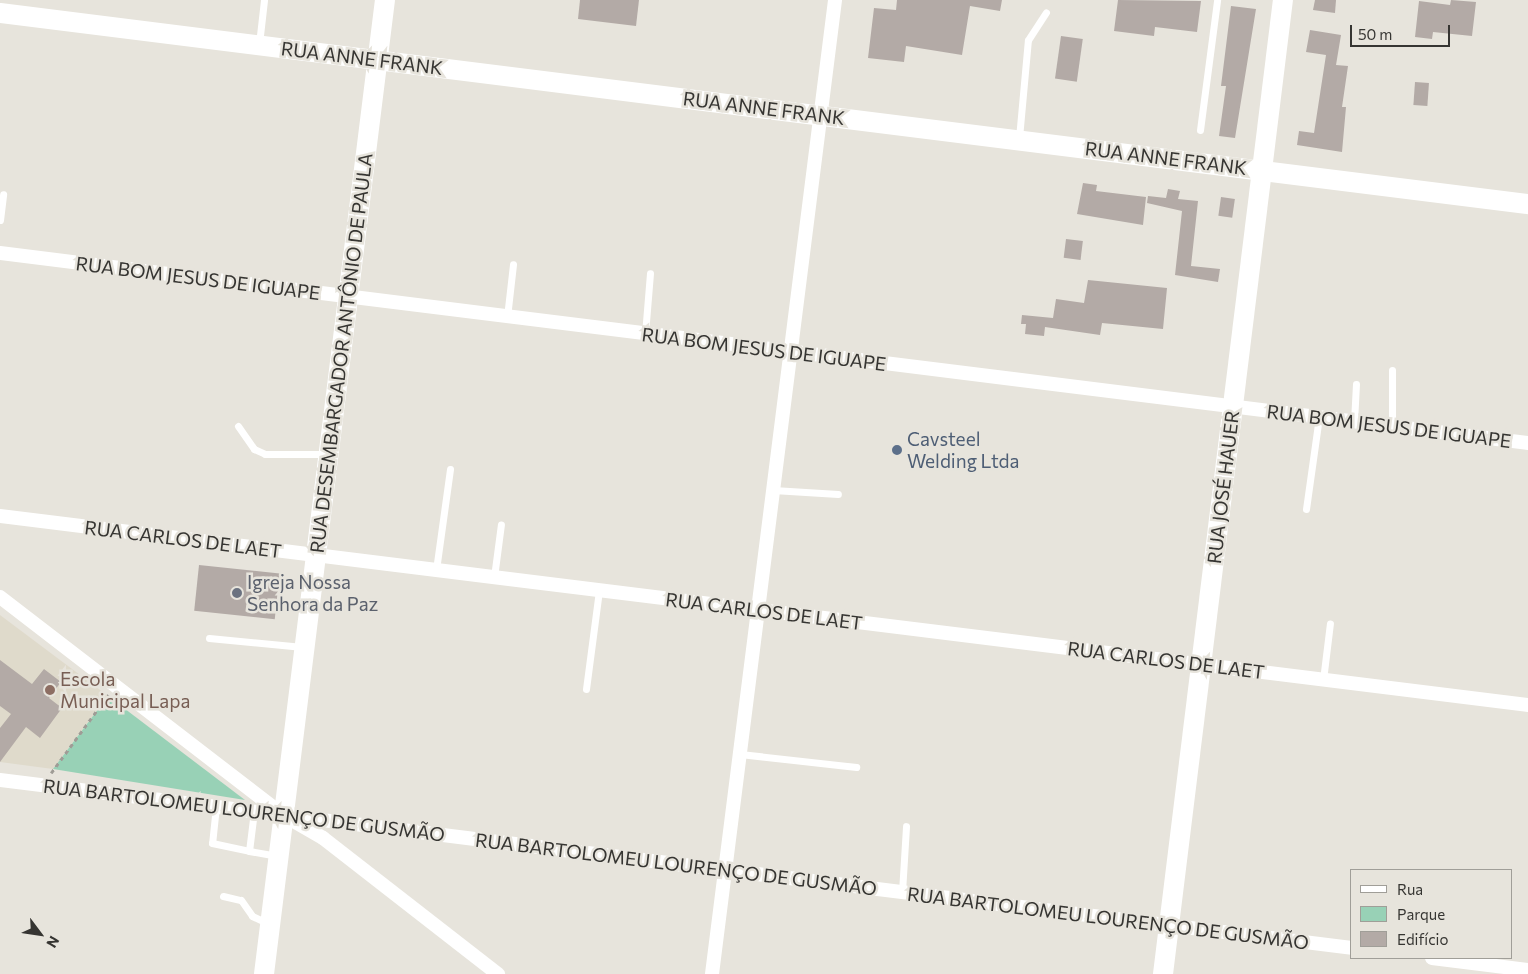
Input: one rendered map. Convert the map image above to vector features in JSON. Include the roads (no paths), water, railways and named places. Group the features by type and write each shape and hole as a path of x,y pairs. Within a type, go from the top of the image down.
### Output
{"main road":[{"name":"RUA DESEMBARGADOR ANTÔNIO DE PAULA","path":"264,974 385,0"},
{"name":"RUA JOSÉ HAUER","path":"1163,974 1283,0"},
{"name":"RUA ANNE FRANK","path":"0,13 1528,204"}],"street":[{"path":"712,974 835,0"},
{"name":"RUA BOM JESUS DE IGUAPE","path":"0,253 1528,443"},
{"name":"RUA CARLOS DE LAET","path":"0,516 1528,705"},
{"path":"0,597 283,815 324,838 498,974"},
{"name":"RUA BARTOLOMEU LOURENÇO DE GUSMÃO","path":"0,780 1350,948"},
{"path":"1440,959 1528,970"}],"lane":[{"path":"259,45 264,0"},
{"path":"1200,130 1217,0"},
{"path":"1019,140 1028,40 1046,12"},
{"path":"0,220 3,194"},
{"path":"1528,199 1528,204"},
{"path":"507,317 513,264"},
{"path":"645,334 650,273"},
{"path":"1392,370 1392,426"},
{"path":"1354,422 1356,384"},
{"path":"1306,509 1319,417"},
{"path":"238,426 254,449 265,454 328,454"},
{"path":"436,570 450,469"},
{"path":"773,490 838,494"},
{"path":"494,577 500,524"},
{"path":"586,689 598,590"},
{"path":"1323,680 1330,623"},
{"path":"209,638 304,647"},
{"path":"740,754 856,767"},
{"path":"216,806 212,843 278,856"},
{"path":"249,850 254,811"},
{"path":"902,892 906,826"},
{"path":"223,896 241,900 252,916 270,924"}],"place":[{"name":"Cavsteel Welding Ltda","path":"897,450"},
{"name":"Igreja Nossa Senhora da Paz","path":"237,593"},
{"name":"Escola Municipal Lapa","path":"50,690"}]}
